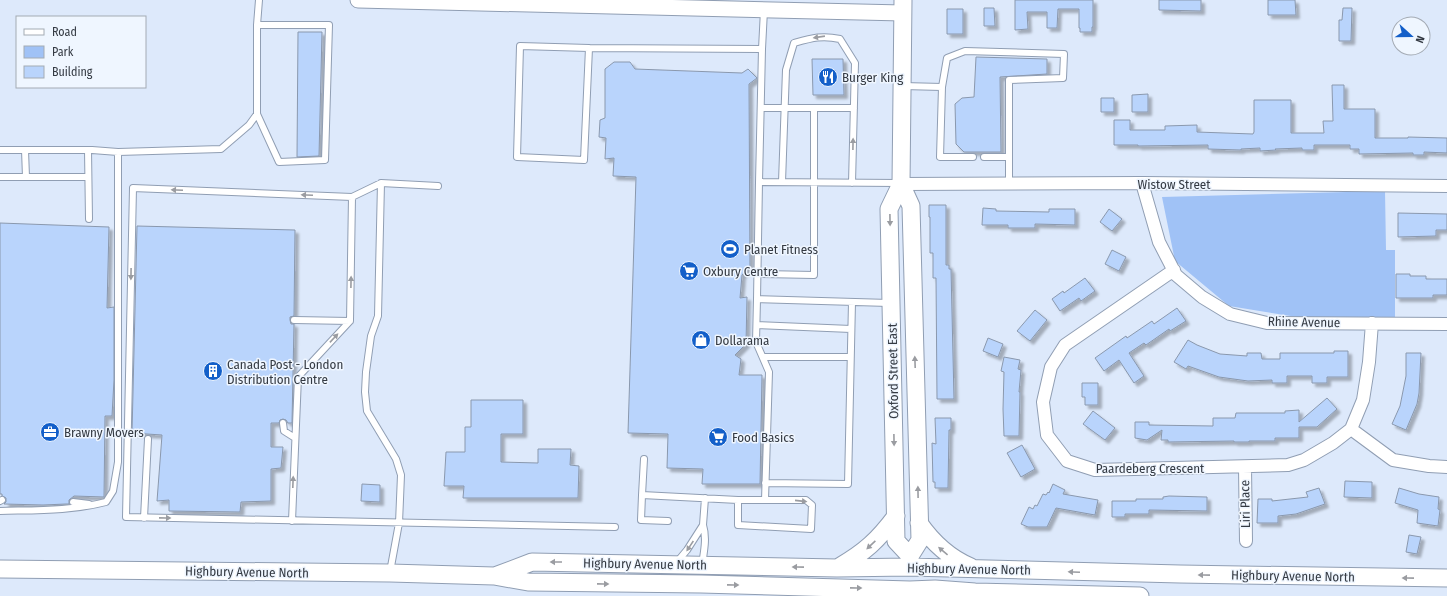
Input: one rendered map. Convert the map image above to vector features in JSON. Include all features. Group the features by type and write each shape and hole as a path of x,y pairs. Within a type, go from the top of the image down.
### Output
{"main road":[{"name":"Oxford Street East","path":"903,6 901,184 911,206 920,540 910,562"},
{"name":"Oxford Street East","path":"901,184 889,209 896,541 910,562"},
{"path":"837,568 856,558 870,547 896,516"},
{"path":"919,524 940,548 958,562 975,569"},
{"name":"Highbury Avenue North","path":"494,576 532,562 837,568 910,562 975,569 1447,578"},
{"path":"910,562 910,593"},
{"name":"Highbury Avenue North","path":"0,569 390,573 494,576 528,582 701,584 910,593 936,589 983,592 1140,596"}],"street":[{"path":"358,0 764,10 903,6"},
{"name":"Wistow Street","path":"901,184 1142,183 1447,186"},
{"name":"Rhine Avenue","path":"1142,183 1159,242 1176,275 1202,297 1230,314 1267,323 1447,324"},
{"name":"Paardeberg Crescent","path":"1174,270 1065,346 1051,367 1043,402 1047,435 1066,461 1095,470 1288,465 1304,460 1333,443 1351,429 1363,400 1369,362 1372,323"},
{"path":"1351,429 1393,460 1429,466 1447,467"},
{"name":"Liri Place","path":"1245,467 1246,542"}],"lane":[{"path":"257,25 329,25 326,160 279,162 257,114 257,25 259,0"},
{"path":"764,10 756,342 769,372 765,500"},
{"path":"782,182 786,70 794,44 828,36 840,39 855,63 852,183"},
{"path":"589,48 584,160 517,157 520,46 762,49"},
{"path":"973,157 940,157 942,87 947,58 965,51 1064,54 1063,78 1009,80 1009,183"},
{"path":"902,86 942,87"},
{"path":"761,108 854,108"},
{"path":"758,274 814,275 814,108"},
{"path":"0,150 88,150 118,152 221,149 249,125 257,114"},
{"path":"25,150 26,177"},
{"path":"88,150 89,219"},
{"path":"0,511 56,510 96,505 106,502 113,491 118,462 118,152"},
{"path":"984,157 1009,157"},
{"path":"0,177 88,177"},
{"path":"759,182 901,184"},
{"path":"381,183 378,316 370,336 365,392 367,411 396,459 401,475 399,522 390,573"},
{"path":"438,186 381,183 352,197 133,188 126,517 615,527"},
{"path":"292,521 298,377 350,321 352,197"},
{"path":"758,299 891,303"},
{"path":"765,483 848,484 852,302"},
{"path":"294,320 350,321"},
{"path":"757,326 851,329"},
{"path":"763,357 850,357"},
{"path":"283,423 284,431 295,438"},
{"path":"144,518 148,440"},
{"path":"644,459 641,520 668,521"},
{"path":"642,495 738,500 806,500 812,506 811,529 738,526 738,500"},
{"path":"702,566 705,544 703,525 705,498"},
{"path":"73,502 96,505"},
{"path":"674,564 687,550 703,525"}],"green space":[{"path":"1385,191 1386,250 1395,250 1395,320 1297,317 1229,306 1175,261 1162,197"}],"building":[{"path":"1015,0 1093,0 1092,32 1080,32 1079,9 1058,9 1057,28 1047,28 1047,12 1027,12 1028,29 1015,30"},
{"path":"1159,0 1201,0 1201,11 1159,10"},
{"path":"1268,0 1295,0 1296,15 1268,15"},
{"path":"984,8 994,8 995,26 984,26"},
{"path":"1343,8 1352,8 1351,41 1339,41 1339,20 1342,20"},
{"path":"947,9 963,9 963,34 947,34"},
{"path":"298,32 322,32 319,156 297,157"},
{"path":"976,57 1047,59 1047,74 1000,77 1001,152 964,152 956,144 955,104 962,98 974,97"},
{"name":"Burger King","path":"812,59 843,59 844,95 813,95"},
{"name":"Oxbury Centre","path":"614,62 630,62 635,69 742,73 748,69 757,78 749,84 750,266 742,275 740,298 747,297 746,344 735,355 741,359 739,375 762,375 760,484 702,484 703,469 667,468 668,434 628,433 636,177 613,176 614,158 605,159 606,138 599,137 600,120 605,118 605,69"},
{"path":"1332,85 1344,85 1344,109 1375,109 1375,138 1447,138 1447,153 1424,152 1424,155 1413,155 1413,153 1359,154 1359,149 1350,149 1350,145 1314,145 1314,150 1302,150 1302,148 1260,151 1260,148 1241,150 1208,149 1208,145 1114,145 1114,120 1130,120 1130,130 1165,130 1165,126 1197,125 1197,132 1253,134 1254,100 1291,100 1291,133 1324,133 1323,121 1333,121"},
{"path":"1148,94 1148,112 1132,112 1132,95"},
{"path":"1101,98 1114,98 1114,112 1101,112"},
{"path":"929,205 946,205 946,265 949,265 949,269 951,269 954,399 937,399 936,278 933,278 933,253 930,253"},
{"path":"983,208 996,209 996,211 1049,212 1049,209 1075,209 1075,225 1035,224 1035,228 1008,228 1008,225 982,225"},
{"path":"1109,209 1122,219 1112,231 1100,222"},
{"path":"1398,213 1447,214 1447,230 1436,230 1436,236 1398,237"},
{"path":"0,223 109,227 107,308 114,307 114,380 112,416 105,416 104,497 74,496 69,500 69,504 4,504 6,502 6,498 0,494"},
{"name":"Canada Post - London Distribution Centre","path":"137,226 295,230 294,316 290,317 291,324 294,324 292,423 288,423 283,419 280,420 279,423 271,423 271,447 283,447 281,468 271,469 271,501 241,502 240,512 169,511 169,500 157,501 162,435 132,433"},
{"path":"1112,250 1126,257 1119,271 1105,264"},
{"path":"1396,274 1426,276 1426,279 1447,279 1447,295 1433,295 1433,298 1396,298"},
{"path":"1085,278 1095,291 1081,301 1079,298 1060,311 1052,299 1063,291 1064,293"},
{"path":"1177,308 1186,321 1170,331 1169,329 1146,345 1144,343 1129,353 1144,376 1134,383 1119,360 1104,371 1095,358 1126,336 1127,338 1152,321 1154,324"},
{"path":"1035,310 1047,320 1030,341 1017,331"},
{"path":"988,338 1003,344 998,357 983,351"},
{"path":"1188,340 1220,354 1247,356 1247,353 1261,353 1262,359 1280,359 1280,353 1334,353 1334,351 1348,351 1348,377 1327,377 1327,383 1312,383 1312,376 1287,376 1287,383 1272,383 1272,380 1248,381 1219,377 1188,366 1186,369 1174,362"},
{"path":"1406,353 1421,353 1417,404 1406,430 1392,424 1400,406 1406,376"},
{"path":"1004,357 1020,360 1018,369 1021,370 1019,392 1019,436 1004,436 1004,372 1001,371"},
{"path":"1082,383 1098,383 1098,405 1085,405 1085,397 1082,397"},
{"path":"1327,398 1337,409 1317,427 1299,427 1299,438 1275,438 1275,441 1249,442 1168,442 1168,440 1161,440 1162,430 1147,440 1135,438 1135,422 1149,422 1149,425 1213,426 1213,418 1235,418 1236,413 1285,413 1285,411 1299,410 1299,422"},
{"path":"471,400 523,400 523,434 501,434 501,462 538,463 538,449 571,449 570,465 579,466 578,498 463,498 464,486 444,486 446,452 465,452 465,427 471,427"},
{"path":"1093,411 1115,428 1105,440 1083,424"},
{"path":"935,418 951,418 951,430 949,430 948,488 935,488 935,482 933,482 932,443 936,444"},
{"path":"1022,445 1035,469 1021,477 1007,453"},
{"path":"1345,481 1372,482 1372,498 1344,497"},
{"path":"362,484 380,485 380,502 361,501"},
{"path":"1053,484 1065,490 1063,494 1098,500 1095,515 1056,508 1047,527 1028,527 1021,524 1029,507 1033,509 1035,505 1037,506 1043,494 1046,495 1048,492 1049,493"},
{"path":"1319,488 1325,504 1296,514 1278,516 1278,523 1257,523 1258,499 1272,499 1272,501 1308,497 1306,492"},
{"path":"1399,488 1419,494 1439,497 1438,509 1440,510 1438,526 1417,523 1418,510 1395,503"},
{"path":"1163,497 1207,497 1207,511 1149,510 1149,514 1125,514 1125,517 1112,517 1112,501 1163,499"},
{"path":"1409,535 1421,537 1417,554 1406,552"}],"place":[{"name":"Burger King","path":"828,77"},
{"name":"Planet Fitness","path":"730,249"},
{"name":"Oxbury Centre","path":"689,271"},
{"name":"Dollarama","path":"701,340"},
{"name":"Canada Post - London Distribution Centre","path":"213,371"},
{"name":"Brawny Movers","path":"50,432"},
{"name":"Food Basics","path":"718,437"}]}
